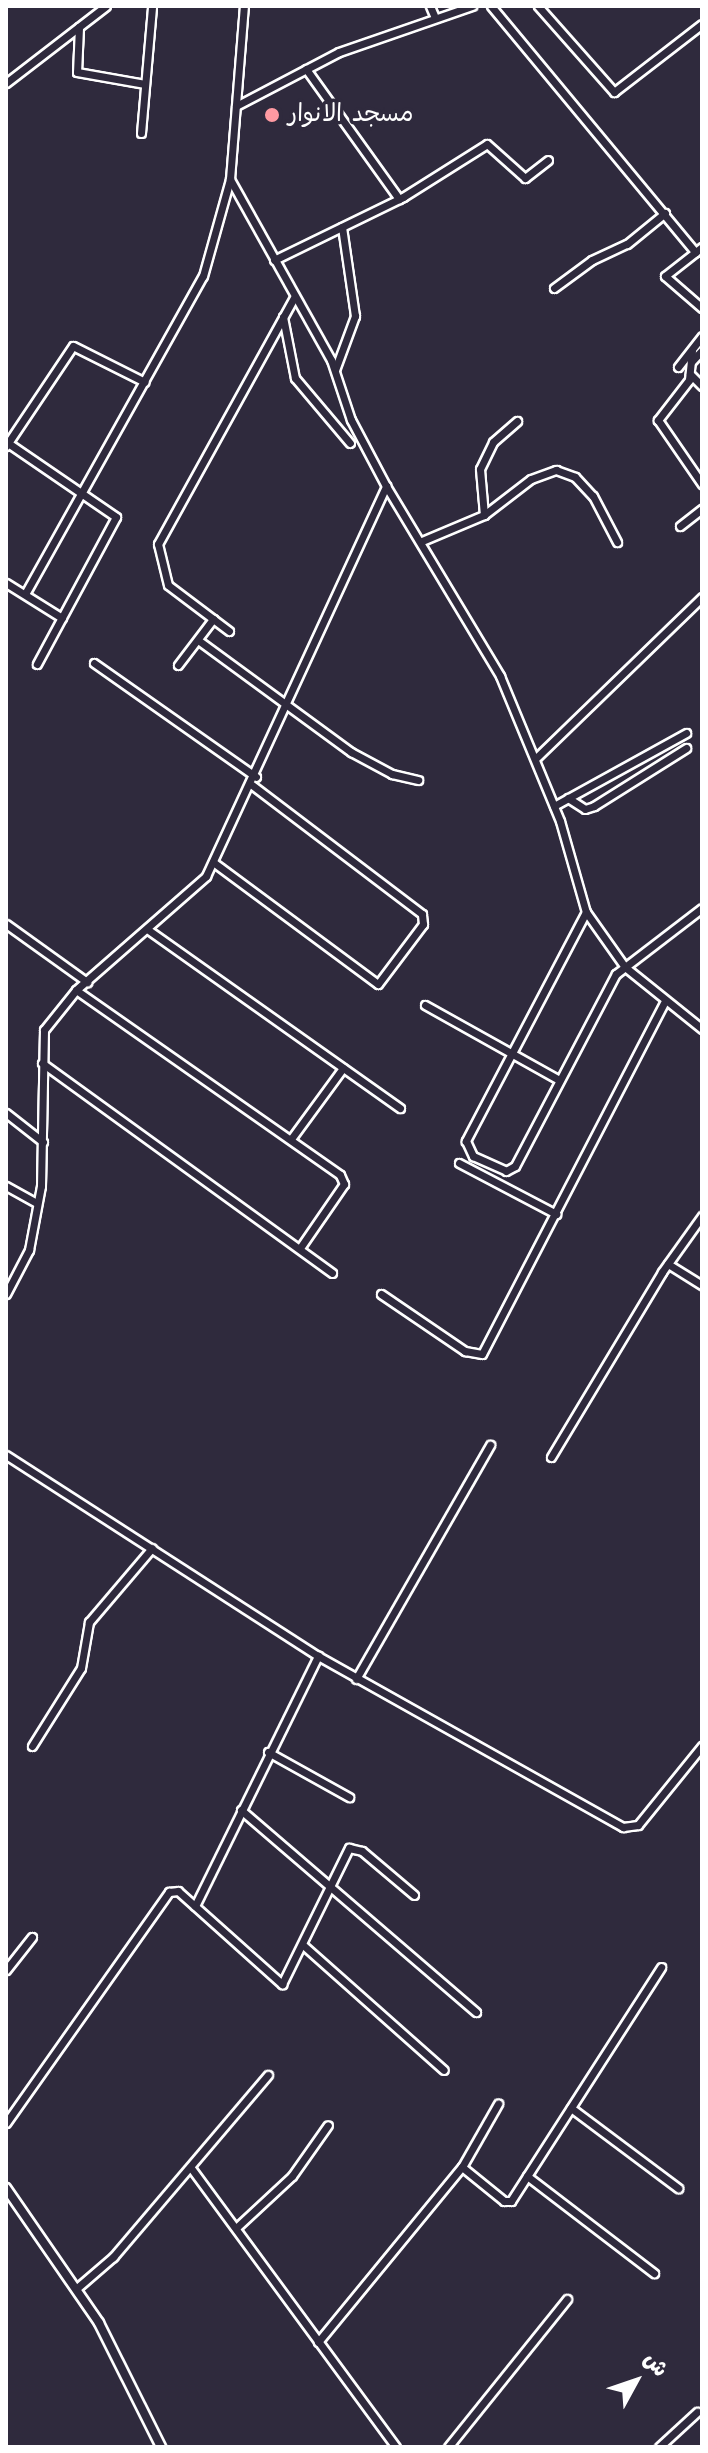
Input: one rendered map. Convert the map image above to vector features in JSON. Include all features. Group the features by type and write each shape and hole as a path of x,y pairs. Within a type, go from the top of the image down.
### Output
{"street":[{"path":"6,83 106,6"},
{"path":"141,133 152,6"},
{"path":"25,594 203,276 230,179 244,6"},
{"path":"430,6 435,18"},
{"path":"236,106 306,69 472,6"},
{"path":"491,6 698,249 665,276 702,308"},
{"path":"538,6 614,92 702,24"},
{"path":"79,27 77,72 145,84"},
{"path":"306,69 399,199"},
{"path":"274,260 399,199 487,144 525,178 548,160"},
{"path":"230,179 335,370 351,420 386,486 422,541 500,676 554,806 586,912 625,967 702,1029"},
{"path":"554,288 592,260 627,244 665,213"},
{"path":"335,370 355,316 342,227"},
{"path":"229,631 168,585 158,544 295,296"},
{"path":"283,317 295,378 350,443"},
{"path":"678,367 702,336"},
{"path":"37,664 116,521 83,493 7,445 73,346 145,382"},
{"path":"691,362 702,350"},
{"path":"692,351 690,374 658,420 702,484"},
{"path":"690,374 702,386"},
{"path":"484,515 480,469 493,442 517,421"},
{"path":"422,541 484,515 531,479 556,470 575,477 593,496 617,542"},
{"path":"6,1294 29,1250 37,1203 43,1142 44,1030 76,990 192,893 213,862 254,781 386,486"},
{"path":"680,526 702,509"},
{"path":"6,583 62,618"},
{"path":"536,758 702,597"},
{"path":"178,665 213,619"},
{"path":"198,640 287,709 373,765 418,780"},
{"path":"94,663 254,781 422,914 423,924 378,984 213,862"},
{"path":"554,806 686,733"},
{"path":"568,798 585,809 594,806 686,748"},
{"path":"586,912 466,1141 473,1156 506,1171 513,1169 559,1080 625,967 702,908"},
{"path":"6,924 87,982"},
{"path":"147,929 400,1108"},
{"path":"76,990 344,1179 300,1248"},
{"path":"381,1294 478,1355 556,1214 665,1001"},
{"path":"425,1005 510,1057 559,1080"},
{"path":"42,1063 332,1273"},
{"path":"291,1139 343,1068"},
{"path":"6,1113 43,1142"},
{"path":"459,1163 556,1214"},
{"path":"6,1186 37,1203"},
{"path":"551,1457 668,1264 702,1216"},
{"path":"668,1264 702,1285"},
{"path":"356,1679 490,1445"},
{"path":"6,1455 356,1679 629,1829 643,1820 702,1746"},
{"path":"32,1746 81,1668 89,1622 152,1548"},
{"path":"195,1906 268,1752 318,1656"},
{"path":"268,1752 349,1797"},
{"path":"241,1810 476,2012"},
{"path":"6,2123 169,1892 178,1891 279,1984 287,1981 352,1846 414,1895"},
{"path":"6,1970 32,1937"},
{"path":"303,1945 444,2070"},
{"path":"462,2167 508,2202 661,1967"},
{"path":"77,2288 113,2257 268,2075"},
{"path":"318,2342 462,2167 498,2104"},
{"path":"571,2108 678,2188"},
{"path":"236,2228 292,2176 328,2125"},
{"path":"191,2168 396,2447"},
{"path":"527,2176 654,2273"},
{"path":"6,2188 77,2288 157,2445"},
{"path":"448,2447 567,2299"},
{"path":"659,2447 697,2412"}],"place":[{"name":"مسجد الانوار","path":"272,115"}]}
